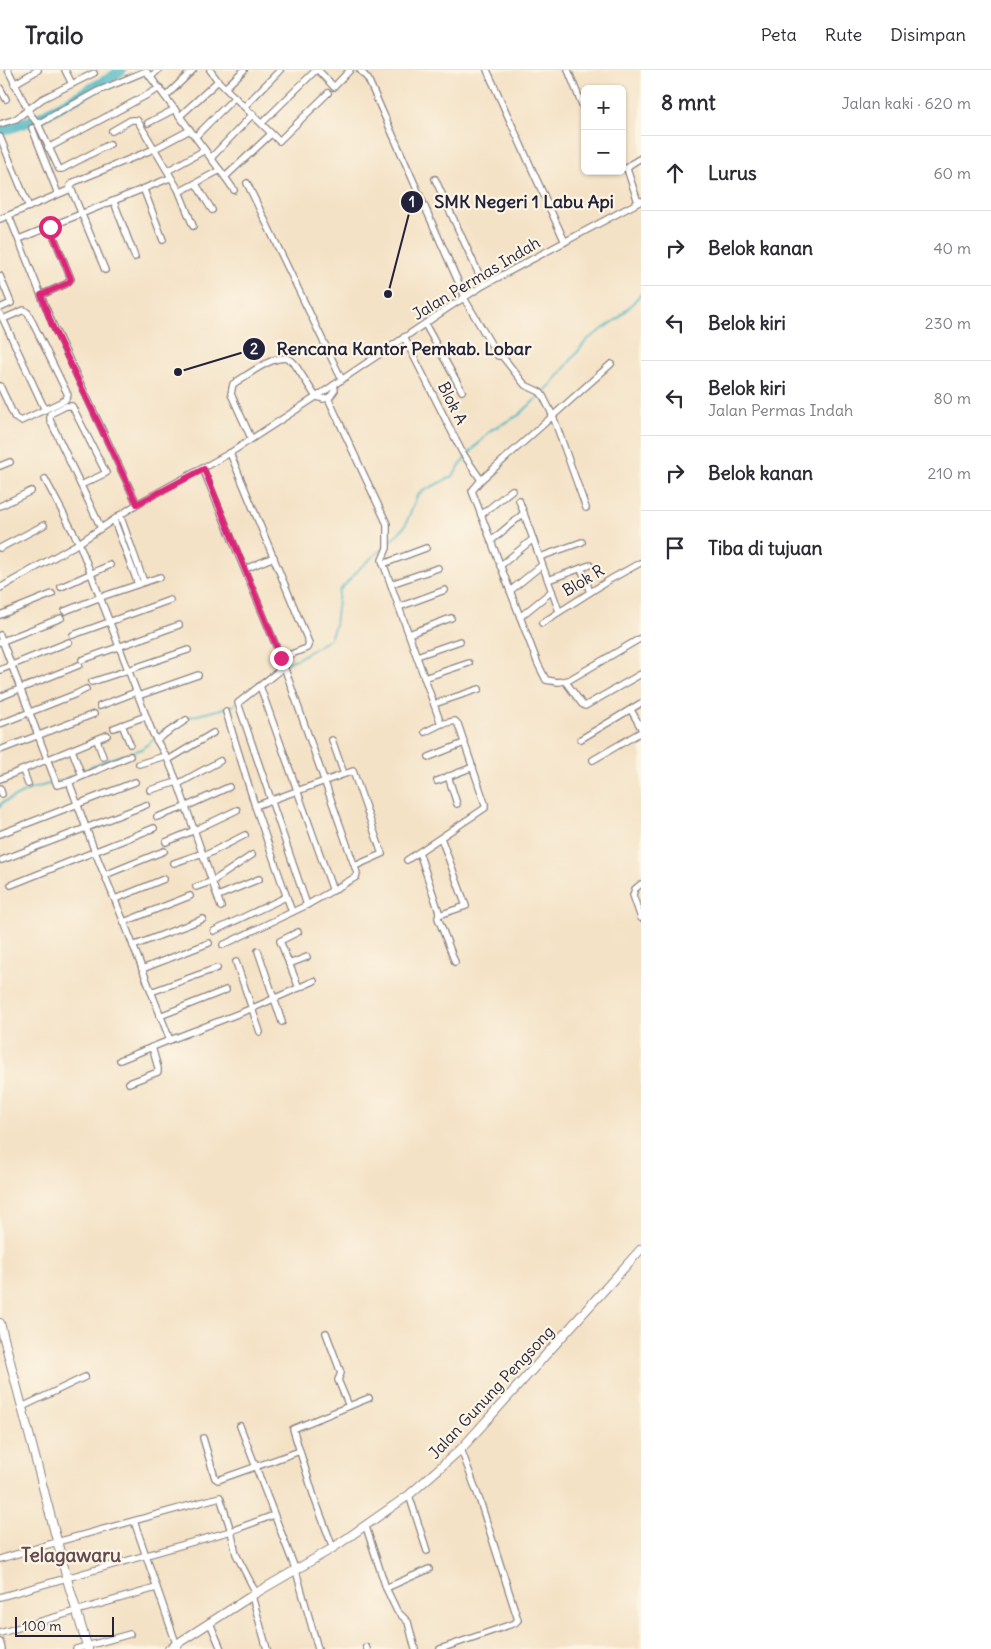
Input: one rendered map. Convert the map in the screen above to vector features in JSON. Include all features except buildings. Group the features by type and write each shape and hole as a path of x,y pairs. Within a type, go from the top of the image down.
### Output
{"street":[{"path":"8,70 29,112 37,123 58,168 62,170 110,144"},
{"path":"14,84 38,70"},
{"path":"65,70 72,84"},
{"path":"37,123 98,91 146,70 234,190"},
{"path":"151,77 158,70"},
{"path":"166,96 192,70"},
{"path":"210,70 218,81 277,140 282,141 328,93"},
{"path":"225,88 244,70"},
{"path":"245,106 280,70"},
{"path":"262,123 317,70 334,87 350,70"},
{"path":"360,70 368,79 464,298 498,356 502,356 525,385 542,394 554,416 586,508"},
{"path":"487,70 565,242"},
{"path":"568,70 581,102"},
{"path":"0,124 29,112 42,99 94,73"},
{"path":"180,116 218,81"},
{"path":"0,88 6,99"},
{"path":"48,148 160,88"},
{"path":"196,136 235,97"},
{"path":"148,123 175,109"},
{"path":"211,158 253,114"},
{"path":"112,131 131,120 137,120 156,148 170,178 178,189 193,226"},
{"path":"32,128 58,194"},
{"path":"0,219 71,188 74,182 156,148 190,130"},
{"path":"225,177 271,134"},
{"path":"0,137 28,207"},
{"path":"169,170 206,150"},
{"path":"626,167 641,158"},
{"path":"183,190 220,170"},
{"path":"626,170 640,202"},
{"path":"19,240 170,178"},
{"path":"435,179 484,285"},
{"path":"247,183 342,380"},
{"path":"196,184 212,210"},
{"path":"71,188 105,270"},
{"path":"144,190 163,240"},
{"path":"114,202 135,257"},
{"name":"Jalan Permas Indah","path":"0,588 78,543 137,504 204,469 230,453 484,285 640,202"},
{"path":"9,216 52,325 137,504"},
{"path":"41,295 66,284 71,279 50,227"},
{"path":"0,276 11,303 0,308"},
{"path":"0,386 15,418 21,421 45,410 65,400 68,395 28,313 24,310 1,317 45,410"},
{"path":"425,324 462,391"},
{"name":"Blok A","path":"404,337 462,452 481,480"},
{"path":"251,438 231,394 233,384 271,360 286,357 290,358 294,363 316,397 328,398 334,392 334,385"},
{"path":"611,364 481,480 472,491 544,678 551,682 574,678 641,638"},
{"path":"328,398 387,524 386,545 382,557 383,564 441,724"},
{"path":"81,485 106,474 72,406 66,406 50,414 50,420 81,485 102,528"},
{"path":"230,453 310,643 307,648 283,662 260,686 238,703 307,905"},
{"path":"0,466 10,462"},
{"path":"204,469 283,662 357,873 356,877 307,905 222,945"},
{"path":"46,479 78,543 101,597 118,647 146,716 178,783 221,907"},
{"path":"481,515 512,490"},
{"path":"0,506 31,491"},
{"path":"519,500 559,611"},
{"path":"491,541 524,513"},
{"path":"120,515 141,583"},
{"path":"114,520 141,583"},
{"path":"0,548 44,525"},
{"path":"500,566 533,539"},
{"path":"540,557 582,542"},
{"path":"383,564 426,548"},
{"path":"244,569 274,557"},
{"name":"Blok R","path":"542,623 640,563"},
{"path":"61,588 110,565"},
{"path":"510,591 542,565"},
{"path":"548,580 590,565"},
{"path":"391,584 438,568"},
{"path":"581,568 590,592"},
{"path":"65,611 160,576"},
{"path":"399,607 445,590"},
{"path":"520,617 552,591"},
{"path":"0,615 52,594"},
{"path":"73,635 170,600"},
{"path":"1,642 61,618"},
{"path":"408,634 451,618"},
{"path":"0,697 118,647 179,625"},
{"path":"0,635 1,642 55,782 69,782 81,772 130,756"},
{"path":"417,656 460,641"},
{"path":"0,670 69,642"},
{"path":"92,682 188,650"},
{"path":"424,678 469,663"},
{"path":"565,681 585,706 641,674"},
{"path":"100,706 198,675"},
{"path":"260,686 333,891"},
{"path":"434,704 478,688"},
{"path":"0,724 86,689"},
{"path":"581,739 641,703"},
{"path":"630,710 641,728"},
{"path":"226,712 255,806 292,912"},
{"path":"0,750 94,714"},
{"path":"114,728 146,716"},
{"path":"155,737 186,720"},
{"path":"407,860 485,808 458,724 455,721 441,724 425,732"},
{"path":"122,725 130,744"},
{"path":"593,760 641,732"},
{"path":"139,764 166,758 213,734"},
{"path":"0,779 107,735"},
{"path":"97,740 103,757"},
{"path":"332,740 344,774"},
{"path":"429,757 464,743"},
{"path":"72,750 81,772"},
{"path":"150,790 178,783 220,761"},
{"path":"437,781 473,767"},
{"path":"23,770 28,784"},
{"path":"255,806 354,772 382,854 355,866"},
{"path":"448,776 457,804"},
{"path":"69,782 170,1040"},
{"path":"0,834 134,782"},
{"path":"157,817 186,807 229,787"},
{"path":"2,860 146,805"},
{"path":"166,842 236,810"},
{"path":"11,885 154,828"},
{"path":"174,864 203,855 245,835"},
{"path":"438,915 466,906 441,838"},
{"path":"105,875 164,852"},
{"path":"419,852 439,912 438,915 455,962"},
{"path":"196,887 213,880 252,856"},
{"path":"218,896 259,878"},
{"path":"114,899 164,879"},
{"path":"641,884 635,889 633,895 641,918"},
{"path":"124,922 190,896"},
{"path":"214,931 286,897"},
{"path":"133,946 203,919"},
{"path":"298,932 280,941 299,988"},
{"path":"142,969 209,943"},
{"path":"258,951 282,1022"},
{"path":"289,964 307,958"},
{"path":"236,962 260,1032"},
{"path":"151,992 217,968"},
{"path":"120,1060 253,1008 314,981"},
{"path":"160,1016 226,990"},
{"path":"129,1083 158,1072 152,1047"},
{"name":"Jalan Gunung Pengsong","path":"174,1648 210,1622 366,1527 409,1495 461,1448 641,1249"},
{"path":"0,1323 57,1542 88,1648"},
{"path":"326,1333 342,1373 338,1380 349,1406"},
{"path":"22,1407 85,1377"},
{"path":"333,1548 314,1497 293,1429 369,1398"},
{"path":"240,1426 296,1571 318,1649"},
{"path":"203,1438 216,1480 300,1451"},
{"path":"440,1649 515,1623 518,1620 461,1448"},
{"path":"409,1495 427,1551"},
{"path":"0,1559 220,1497 236,1554 254,1595 267,1649"},
{"path":"0,1597 231,1532 274,1515"},
{"path":"134,1521 174,1648"},
{"path":"366,1527 386,1588 397,1611 408,1622 415,1649"},
{"path":"386,1588 429,1569"},
{"path":"0,1633 156,1588"},
{"path":"210,1622 221,1649"},
{"path":"76,1649 88,1648 130,1634"},
{"path":"0,1642 2,1649"}],"waterway":[{"path":"0,131 39,118 121,70"},
{"path":"388,544 405,526 417,496 453,476 465,458 491,430 519,415 552,384 587,340 619,318 641,294"},
{"path":"251,690 280,665 297,659 330,639 335,625 339,591 361,567 384,547"},
{"path":"186,718 233,706 236,703"},
{"path":"83,771 103,761 142,749 167,728 180,721"},
{"path":"0,807 2,803 31,789 60,781 79,773"}],"place":[{"name":"SMK Negeri 1 Labu Api","path":"388,294"},
{"name":"Rencana Kantor Pemkab. Lobar","path":"178,372"}],"district":[{"name":"Telagawaru","path":"71,1555"}],"route":[{"path":"50,227 71,279 66,284 41,295 52,325 137,504 204,469 281,658"}]}
